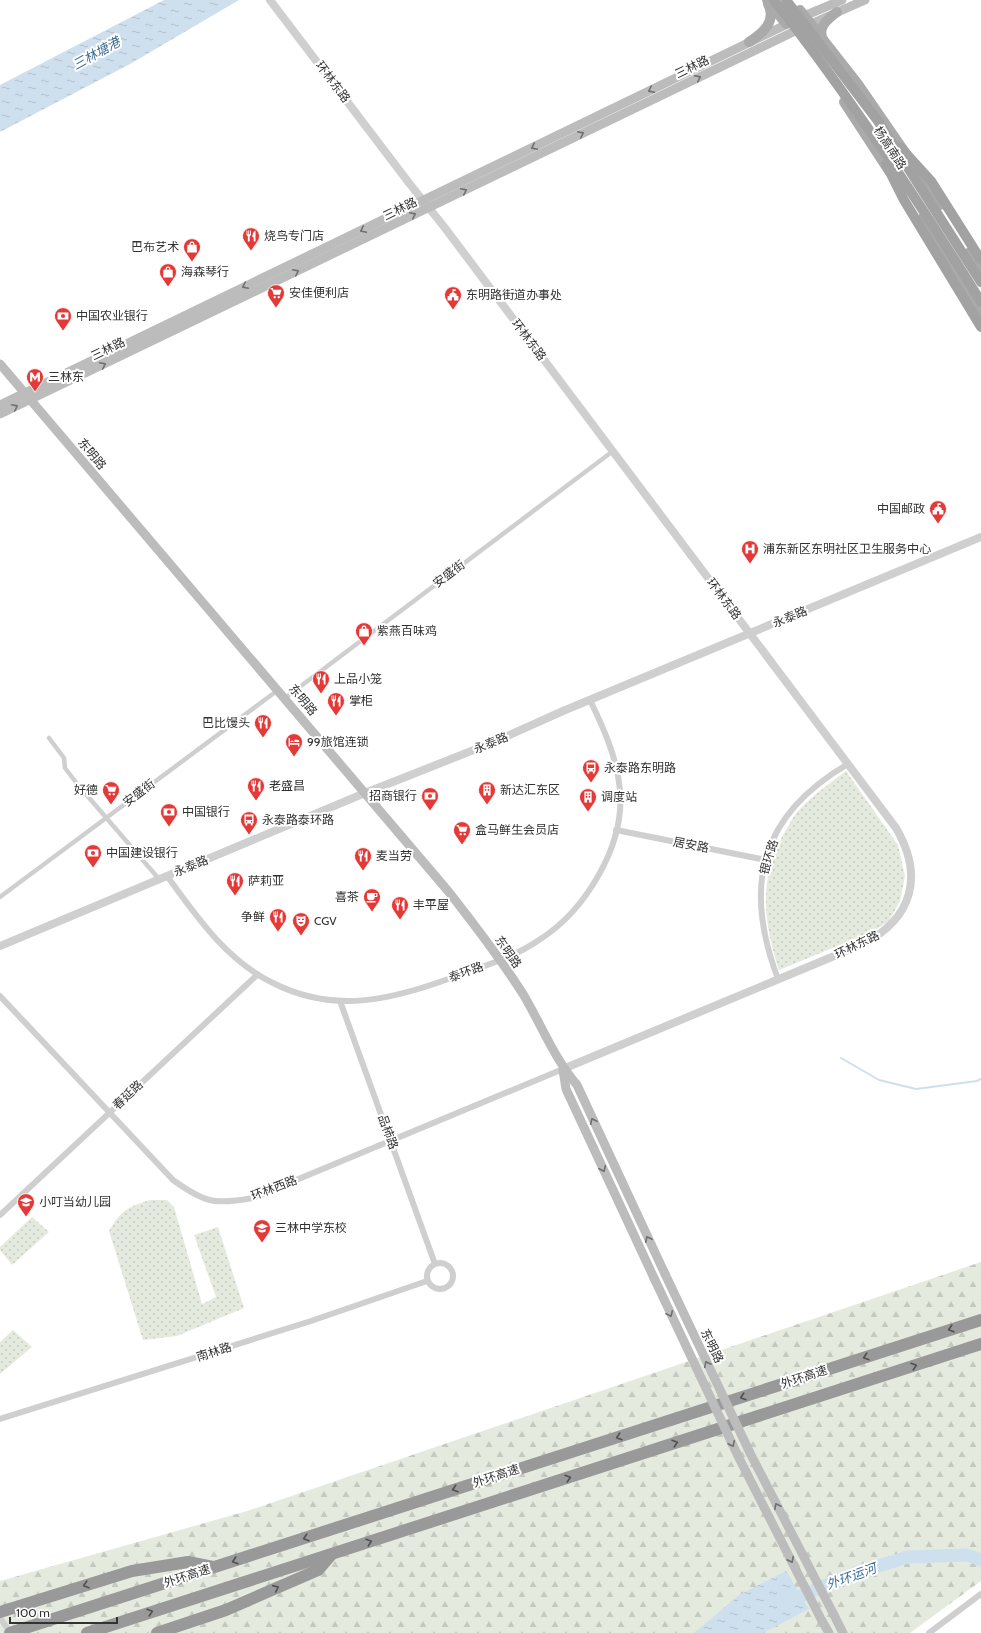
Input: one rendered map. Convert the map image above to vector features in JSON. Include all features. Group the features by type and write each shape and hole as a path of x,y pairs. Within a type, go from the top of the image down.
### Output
{"highway":[{"name":"杨高南路","path":"774,0 866,131 905,183 981,302"},
{"name":"杨高南路","path":"786,0 880,121 981,282"},
{"path":"880,121 931,180 981,260"},
{"path":"866,131 904,200 981,327"},
{"name":"外环高速","path":"12,1632 981,1320"},
{"name":"外环高速","path":"87,1633 981,1344"},
{"path":"157,1633 226,1610 318,1570 332,1554"},
{"path":"1,1614 132,1571 188,1562 214,1567"}],"main road":[{"name":"杨高南路","path":"767,0 790,28 866,131 981,316"},
{"path":"749,42 763,32 770,20 771,13 767,0"},
{"name":"杨高南路","path":"792,0 858,84 880,121 938,201 981,269"},
{"path":"807,20 842,0"},
{"path":"807,20 837,12 865,0"},
{"path":"823,40 820,32 822,28 826,21 837,12"},
{"name":"三林路","path":"0,414 28,396 807,20"},
{"name":"三林路","path":"426,205 749,42 790,28"},
{"path":"866,131 880,121"},
{"name":"东明路","path":"0,364 366,793 448,891 500,960 522,994 563,1069 577,1085 751,1455 843,1633"},
{"name":"三林路","path":"0,405 28,396"},
{"name":"东明路","path":"563,1069 566,1088 654,1278 738,1456 829,1633"}],"street":[{"name":"环林东路","path":"270,0 613,451 848,764 903,841 911,868 911,882 908,897 902,911 892,925 879,936 563,1069"},
{"name":"安盛街","path":"285,698 613,451"},
{"name":"永泰路","path":"0,946 366,793 494,742 590,700 981,537"},
{"name":"安盛街","path":"0,897 278,690"},
{"name":"泰环路","path":"163,877 210,932 241,963 257,975 293,992 340,1001 374,1000 408,993 500,960 539,940 571,914 585,898 597,880 616,830 620,792 617,771 610,746 590,700"},
{"path":"49,738 64,758 65,768 106,818 163,877"},
{"name":"银环路","path":"778,979 762,926 761,890 766,860 776,833 799,800 818,783 848,764"},
{"name":"居安路","path":"616,830 766,860"},
{"name":"春延路","path":"0,1215 257,975"},
{"name":"环林西路","path":"0,996 173,1180 194,1195 218,1202 253,1198 563,1069"},
{"name":"品柿路","path":"340,1001 435,1264"},
{"path":"440,1263 449,1267 452,1272 452,1282 444,1289 439,1290 430,1285 427,1281 428,1271 435,1264 440,1263"},
{"name":"南林路","path":"0,1419 311,1321 427,1281"},
{"path":"929,1633 981,1594"},
{"path":"1,1614 12,1632"}],"green space":[{"path":"846,771 898,845 905,876 900,901 889,921 874,931 779,970 769,934 767,916 767,881 771,864 777,847 797,812 816,794"},
{"path":"150,1200 167,1200 174,1207 202,1304 216,1297 194,1235 218,1227 244,1308 177,1336 143,1340 109,1231 117,1218 126,1210"},
{"path":"32,1217 49,1232 12,1265 0,1250 0,1247"},
{"path":"981,1262 981,1581 910,1633 0,1633 0,1581 247,1511"},
{"path":"13,1330 32,1347 0,1374 0,1342"}],"water":[{"name":"三林塘港","path":"164,0 239,0 130,64 0,132 0,85"},
{"path":"786,1571 809,1609 763,1633 694,1633 739,1595"}],"waterway":[{"path":"841,1058 879,1080 916,1089 977,1081 981,1079"},
{"name":"外环运河","path":"784,1603 855,1573 908,1557 967,1555 981,1560"}],"place":[{"name":"烧鸟专门店","path":"251,251"},
{"name":"巴布艺术","path":"192,262"},
{"name":"海森琴行","path":"168,287"},
{"name":"安佳便利店","path":"276,308"},
{"name":"东明路街道办事处","path":"453,310"},
{"name":"中国农业银行","path":"63,331"},
{"name":"三林东","path":"35,392"},
{"name":"中国邮政","path":"938,524"},
{"name":"浦东新区东明社区卫生服务中心","path":"750,564"},
{"name":"紫燕百味鸡","path":"364,646"},
{"name":"上品小笼","path":"321,694"},
{"name":"掌柜","path":"336,716"},
{"name":"巴比馒头","path":"263,738"},
{"name":"99旅馆连锁","path":"294,757"},
{"name":"永泰路东明路","path":"591,783"},
{"name":"老盛昌","path":"256,801"},
{"name":"好德","path":"111,805"},
{"name":"新达汇东区","path":"487,805"},
{"name":"招商银行","path":"430,811"},
{"name":"调度站","path":"588,812"},
{"name":"中国银行","path":"169,827"},
{"name":"永泰路泰环路","path":"249,835"},
{"name":"盒马鲜生会员店","path":"462,845"},
{"name":"中国建设银行","path":"93,868"},
{"name":"麦当劳","path":"363,871"},
{"name":"萨莉亚","path":"235,896"},
{"name":"喜茶","path":"372,912"},
{"name":"丰平屋","path":"400,920"},
{"name":"争鲜","path":"278,932"},
{"name":"CGV","path":"301,936"},
{"name":"小叮当幼儿园","path":"26,1217"},
{"name":"三林中学东校","path":"262,1243"}]}
